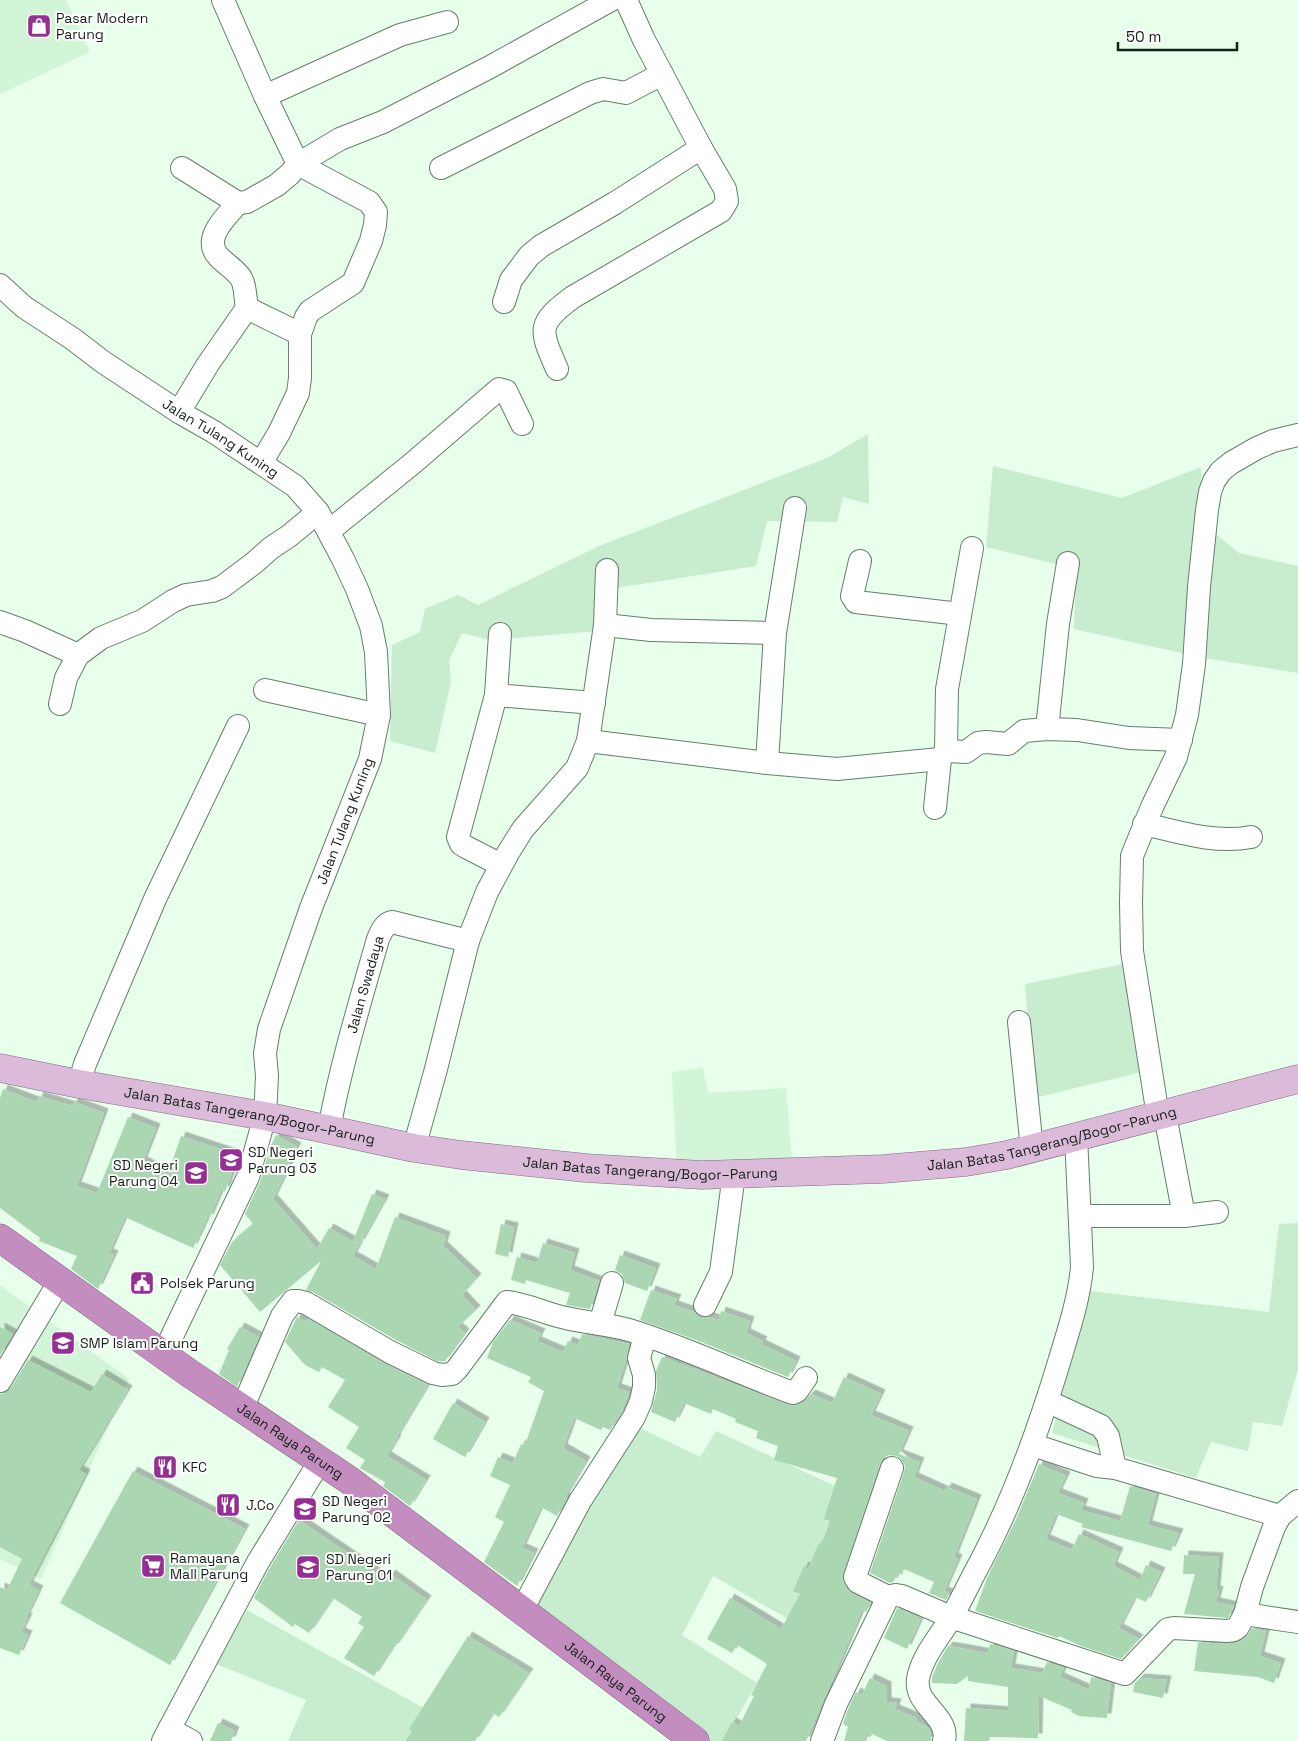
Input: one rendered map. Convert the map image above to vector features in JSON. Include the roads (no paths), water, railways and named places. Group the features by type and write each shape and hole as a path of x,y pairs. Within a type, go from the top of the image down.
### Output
{"highway":[{"name":"Jalan Raya Parung","path":"0,1238 12,1260 52,1294 316,1469 349,1480 695,1741"},
{"name":"Jalan Raya Parung","path":"12,1260 164,1355 242,1410 316,1469 339,1495 517,1624 668,1741"}],"main road":[{"name":"Jalan Batas Tangerang/Bogor–Parung","path":"0,1068 79,1084 265,1116 414,1148 461,1155 602,1169 702,1175 892,1168 966,1162 1032,1149 1298,1079"}],"street":[{"path":"223,0 265,96 298,164 369,202 376,212 371,241 354,283 310,311 306,317 300,334 298,393 279,433 261,463"},
{"path":"182,168 238,202 247,202 277,186 298,164 340,139 383,122 490,67 611,0"},
{"path":"556,369 544,338 544,329 547,320 558,308 573,296 724,208 727,201 725,189 662,74 626,0"},
{"path":"265,96 400,35 448,22"},
{"path":"441,168 590,93 603,89 626,93 662,74"},
{"path":"504,302 506,292 516,274 529,256 541,246 615,203 701,148"},
{"path":"180,412 218,348 247,308 242,280 238,273 217,255 213,244 214,233 238,202"},
{"name":"Jalan Tulang Kuning","path":"0,285 31,311 103,362 295,486 318,512 357,590 371,626 376,652 379,715 370,759 311,908 269,1029 265,1053 267,1076 265,1116 248,1177 164,1355"},
{"path":"247,308 300,334"},
{"path":"328,532 499,389 506,391 522,424"},
{"path":"1184,1216 1161,1115 1132,951 1132,856 1144,824 1176,757 1181,740 1191,691 1199,588 1210,492 1214,481 1221,471 1231,463 1257,448 1273,441 1298,435"},
{"path":"767,763 775,633 795,508"},
{"path":"60,704 66,678 78,655 101,638 142,621 173,601 186,595 212,591 222,587 318,512"},
{"path":"934,808 943,755 947,689 972,548"},
{"path":"860,561 852,596 856,602 960,614"},
{"path":"1047,730 1058,624 1068,563"},
{"path":"414,1148 468,941 487,892 523,829 577,768 588,740 605,625 607,570"},
{"path":"0,622 78,655"},
{"path":"605,625 651,630 775,633"},
{"path":"500,634 496,694 458,837 461,844 466,848 501,865"},
{"path":"265,690 379,715"},
{"path":"496,694 594,703"},
{"path":"79,1084 85,1064 155,899 238,726"},
{"path":"588,740 767,763 838,769 966,752 978,743 1008,744 1020,732 1024,731 1077,730 1130,738 1181,740"},
{"path":"1144,824 1213,839 1236,840 1251,837"},
{"name":"Jalan Swadaya","path":"329,1129 343,1061 378,939 384,927 392,922 468,941"},
{"path":"1019,1022 1032,1149"},
{"path":"944,1741 944,1726 920,1696 918,1682 920,1670 934,1643 951,1617 1003,1515 1033,1445 1047,1401 1081,1284 1081,1216 1076,1136"},
{"path":"705,1305 721,1272 734,1174"},
{"path":"1081,1216 1184,1216 1218,1212"},
{"path":"600,1324 612,1284"},
{"path":"0,1381 52,1294"},
{"path":"242,1410 282,1316 293,1301 298,1300 390,1352 433,1373 442,1375 452,1374 457,1369 507,1302 567,1319 629,1330 699,1355 793,1393 797,1391 806,1378"},
{"path":"522,1610 580,1501 634,1417 641,1401 644,1387 644,1375 639,1358 645,1336"},
{"path":"1047,1401 1101,1426 1108,1436 1115,1468"},
{"path":"1033,1445 1097,1466 1115,1468 1280,1516"},
{"path":"892,1468 856,1577 858,1582 888,1597 902,1596 951,1617 1125,1674 1168,1629 1228,1632 1234,1630 1241,1622 1274,1527 1280,1516 1298,1501"},
{"path":"191,1741 166,1735 258,1562 316,1469"},
{"path":"822,1741 836,1704 888,1597"},
{"path":"1244,1614 1298,1622"}],"place":[{"name":"Pasar Modern Parung","path":"39,26"},
{"name":"SD Negeri Parung 03","path":"231,1160"},
{"name":"SD Negeri Parung 04","path":"196,1173"},
{"name":"Polsek Parung","path":"142,1283"},
{"name":"SMP Islam Parung","path":"63,1343"},
{"name":"KFC","path":"165,1467"},
{"name":"J.Co","path":"228,1505"},
{"name":"SD Negeri Parung 02","path":"305,1509"},
{"name":"Ramayana Mall Parung","path":"153,1566"},
{"name":"SD Negeri Parung 01","path":"308,1567"}]}
